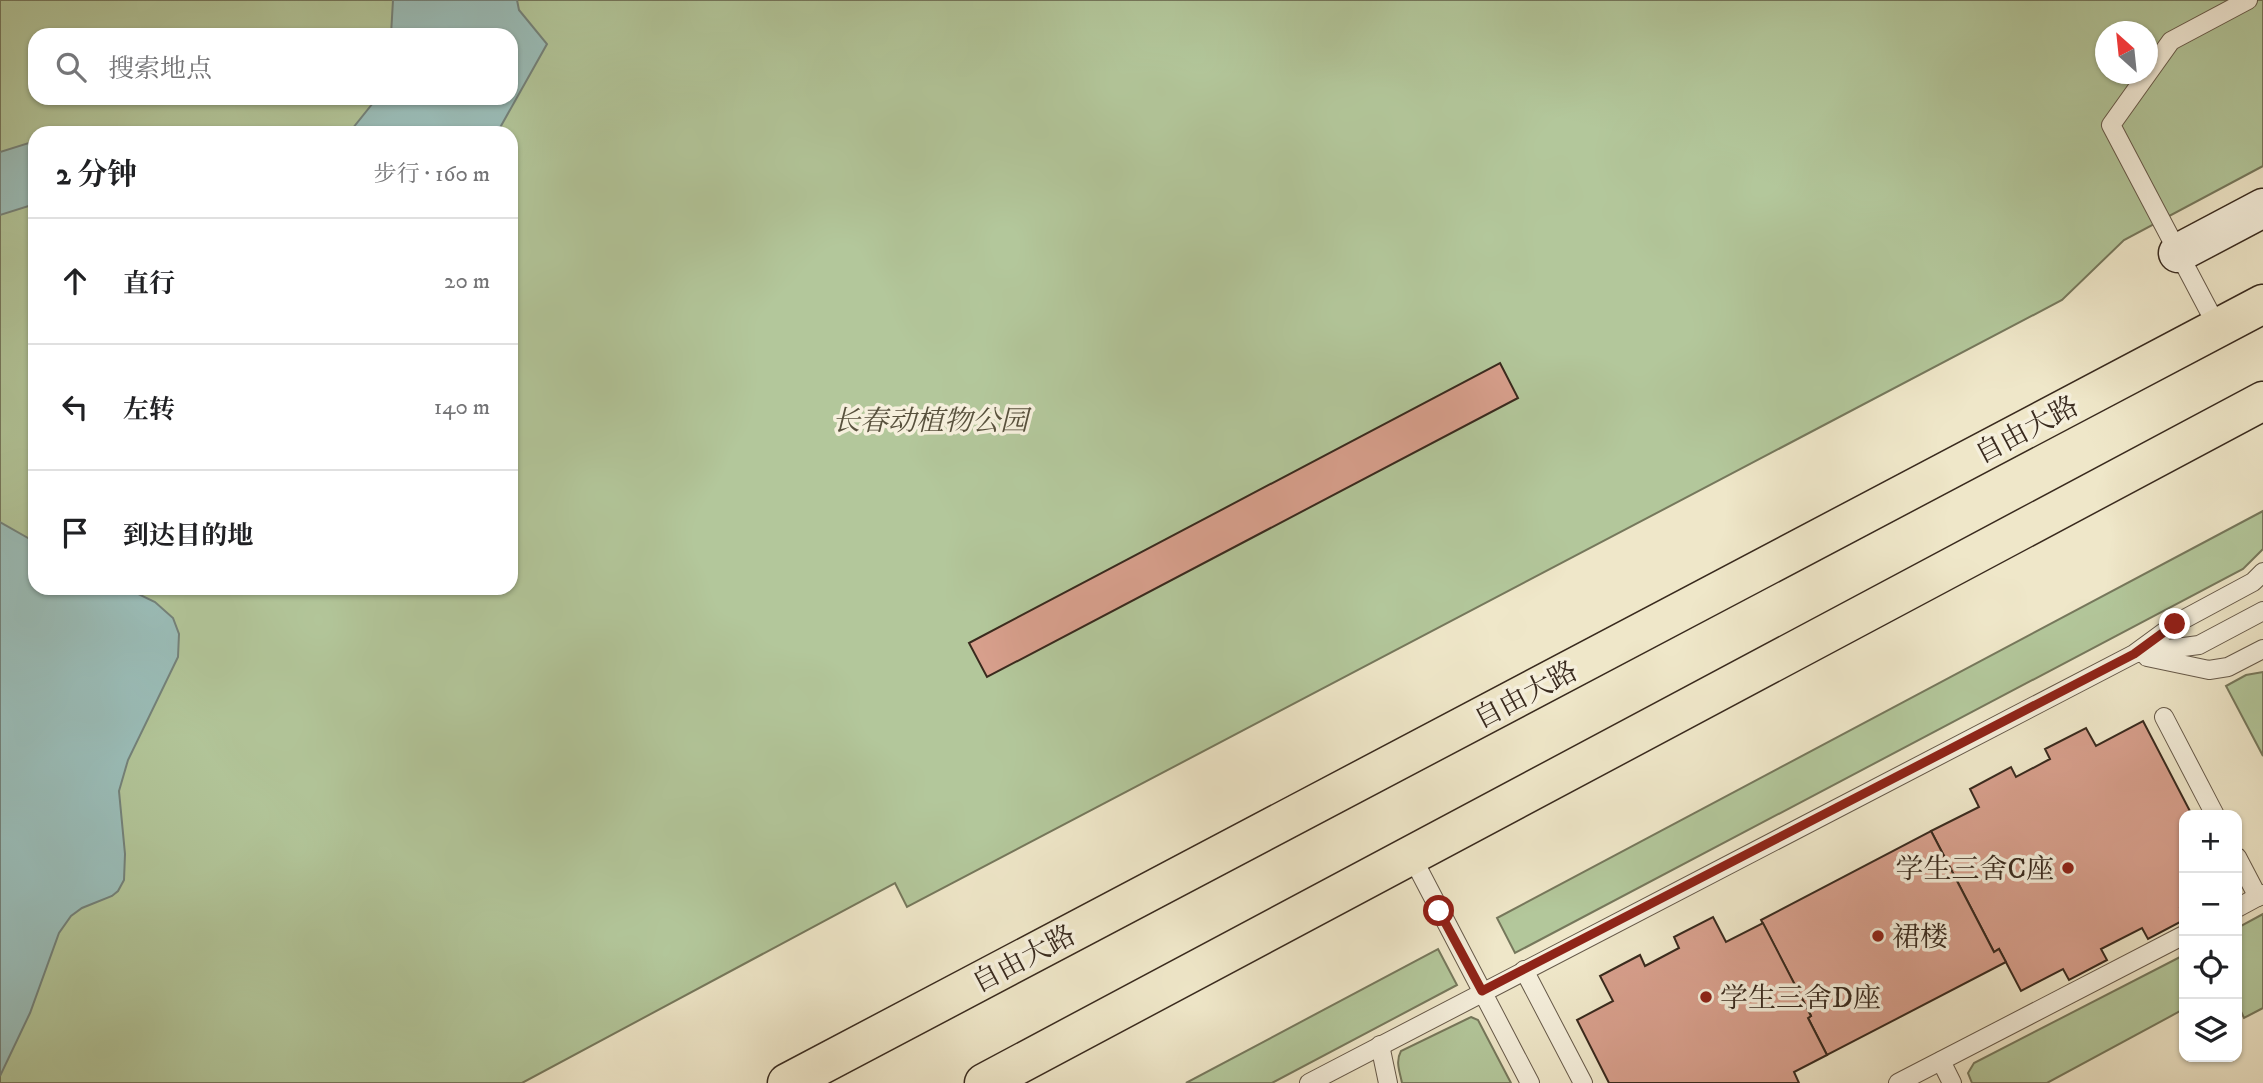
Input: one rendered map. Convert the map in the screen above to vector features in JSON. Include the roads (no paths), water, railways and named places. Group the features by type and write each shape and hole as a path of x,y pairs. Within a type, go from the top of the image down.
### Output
{"main road":[{"name":"自由大路","path":"787,1083 2263,304"},
{"path":"984,1083 2263,401"}],"street":[{"path":"2178,253 2263,208"}],"lane":[{"path":"2218,328 2110,125 2171,41 2248,0"},
{"path":"1309,1083 2134,654 2175,624 2253,582 2263,572"},
{"path":"2134,654 2199,645 2263,611"},
{"path":"2134,654 2208,670 2228,667 2263,649"},
{"path":"2164,717 2212,810"},
{"path":"1411,855 1530,1083"},
{"path":"2242,865 2260,895 2242,905"},
{"path":"1898,1083 2182,936"},
{"path":"1524,970 1583,1083"},
{"path":"1380,1045 1388,1083"},
{"path":"1941,1061 1952,1083"}],"water":[{"path":"393,0 517,0 519,10 547,44 518,96 518,28 391,28"},
{"path":"371,105 513,105 501,126 355,126"},
{"path":"28,143 28,206 0,215 0,152"},
{"path":"0,522 28,538 28,595 140,595 155,602 173,618 179,634 178,657 128,760 119,791 125,854 124,880 112,896 82,908 71,916 59,933 30,1013 0,1076"}],"place":[{"name":"学生三舍C座","path":"2068,868"},
{"name":"裙楼","path":"1878,936"},
{"name":"学生三舍D座","path":"1706,997"}],"park label":[{"name":"长春动植物公园","path":"930,420"}]}
